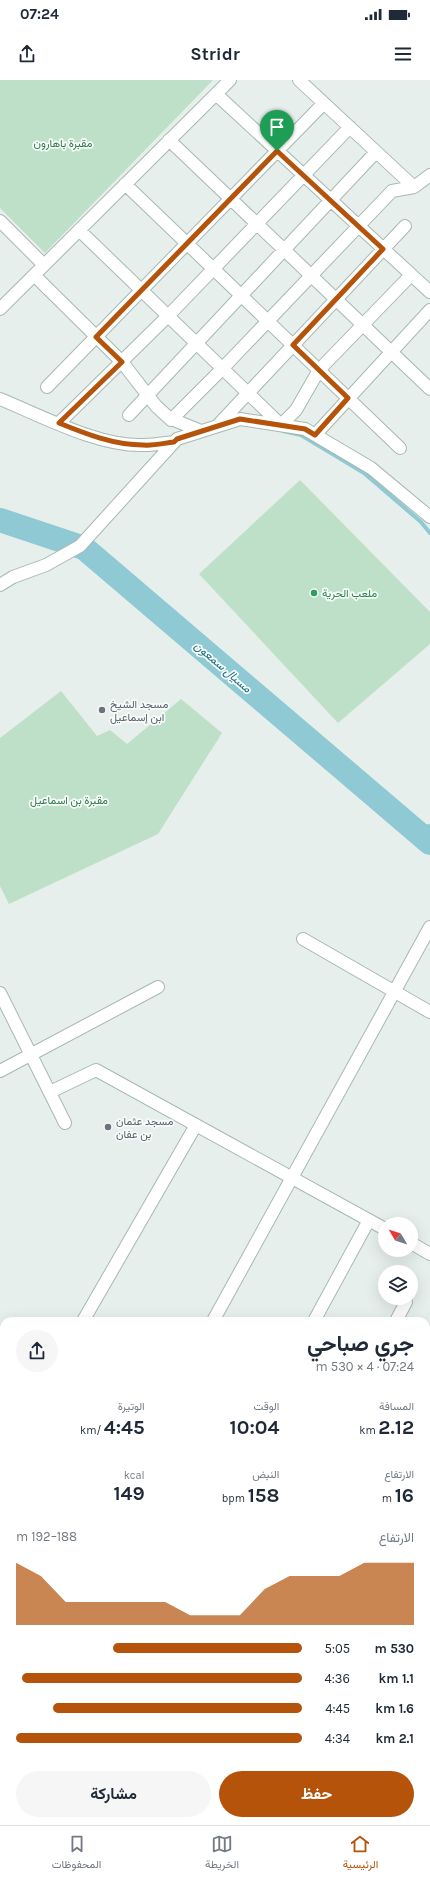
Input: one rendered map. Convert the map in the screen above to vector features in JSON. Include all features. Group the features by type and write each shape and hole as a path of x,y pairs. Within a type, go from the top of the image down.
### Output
{"street":[{"path":"0,309 230,80"},
{"path":"299,80 414,187"},
{"path":"216,94 430,292"},
{"path":"47,387 324,103"},
{"path":"59,423 168,316 350,127"},
{"path":"170,140 430,389"},
{"path":"128,415 376,152"},
{"path":"171,420 222,369 392,191 414,187 430,175"},
{"path":"125,184 400,448"},
{"path":"0,221 44,265"},
{"path":"217,426 405,226"},
{"path":"79,230 281,425"},
{"path":"34,275 122,362 156,406 171,420 201,432"},
{"path":"281,425 296,410 319,370 411,275"},
{"path":"315,435 430,310"},
{"path":"0,399 88,435 113,442 144,446 174,442"},
{"path":"0,585 13,577 46,565 80,546 177,439 240,419 305,429 371,468 430,517"},
{"path":"215,1317 430,927"},
{"path":"303,939 430,1012"},
{"path":"0,1071 158,987"},
{"path":"0,994 65,1123"},
{"path":"50,1092 96,1070 378,1225"},
{"path":"85,1317 196,1125"},
{"path":"316,1317 369,1220"},
{"path":"418,1247 430,1254"},
{"path":"398,1317 404,1305"}],"green space":[{"name":"مقبرة باهارون","path":"0,80 213,80 45,253 0,208"},
{"name":"ملعب الحرية","path":"300,480 430,612 430,644 338,723 199,574"},
{"name":"مقبرة بن اسماعيل","path":"61,691 97,736 110,730 127,744 181,699 222,733 158,834 9,904 0,886 0,738"}],"waterway":[{"path":"283,431 301,435 364,473 421,522 430,533"},
{"name":"مسيال سمعون","path":"0,520 84,548 430,843"},
{"path":"413,829 430,826"}],"place":[{"name":"ملعب الحرية","path":"314,593"},
{"name":"مسجد الشيخ ابن إسماعيل","path":"102,710"},
{"name":"مسجد عثمان بن عفان","path":"108,1127"}],"route":[{"path":"277,151 383,249 293,345 348,398 315,435 305,429 240,419 177,439 174,442 144,446 113,442 88,435 59,423 122,362 96,337 277,151"}]}
